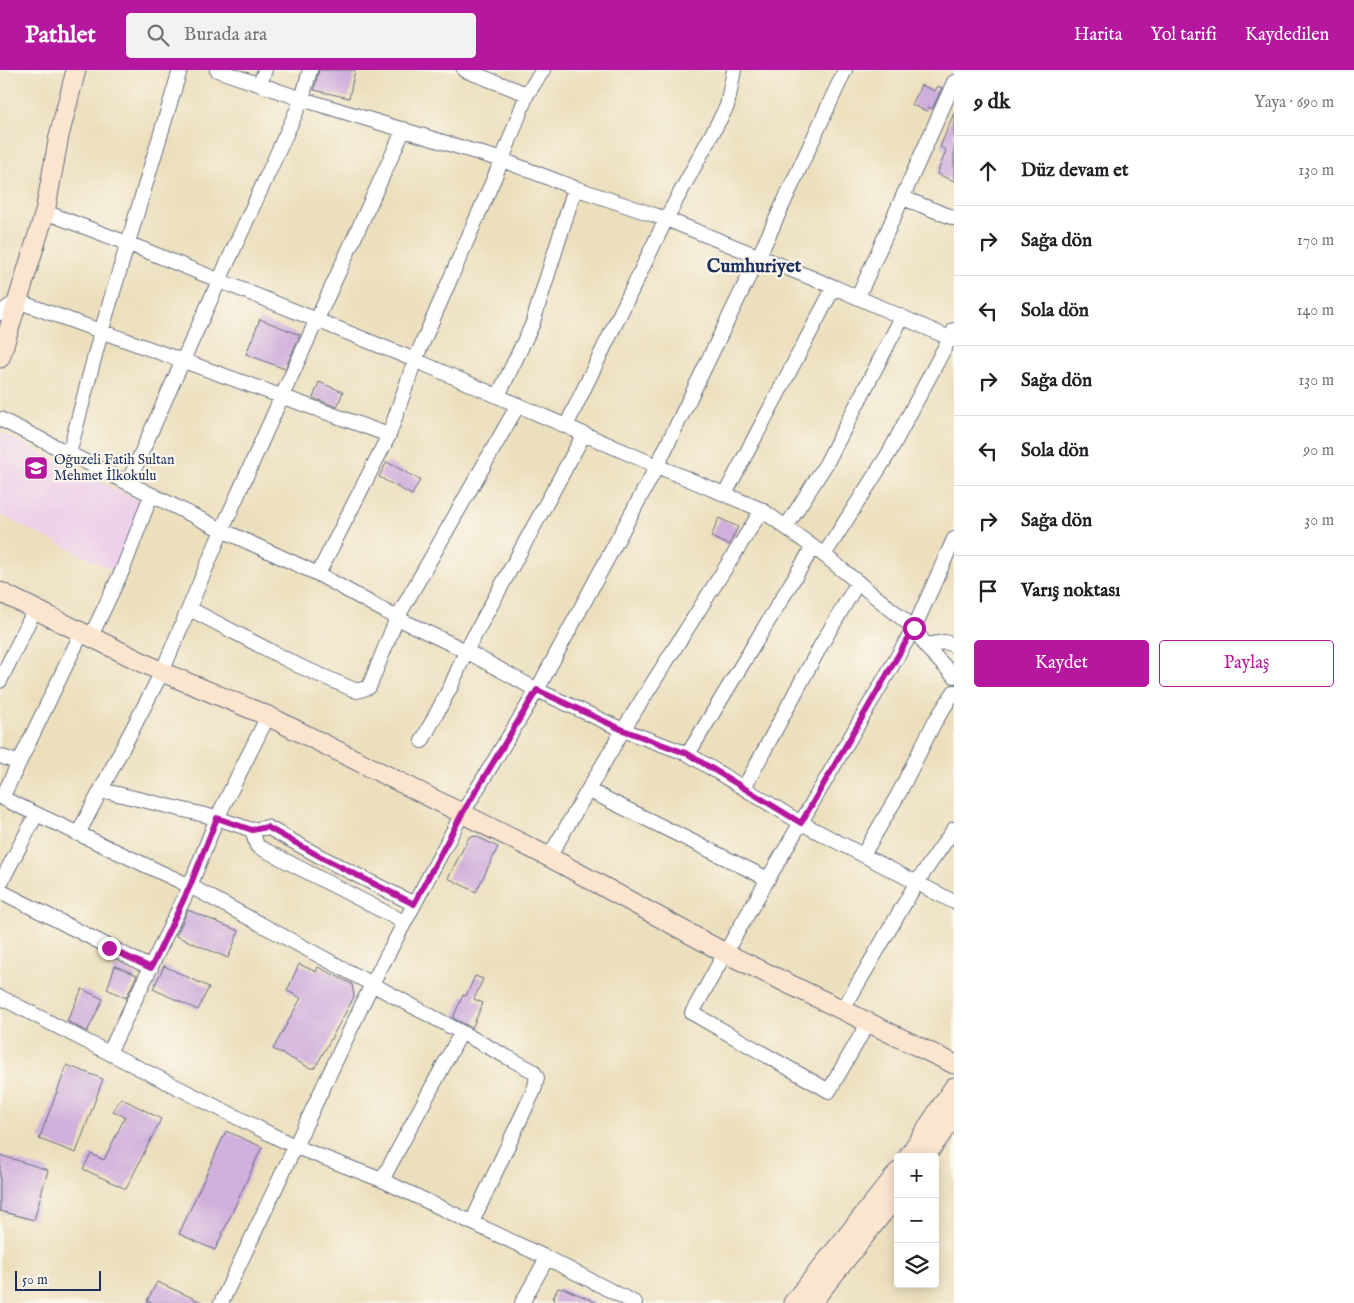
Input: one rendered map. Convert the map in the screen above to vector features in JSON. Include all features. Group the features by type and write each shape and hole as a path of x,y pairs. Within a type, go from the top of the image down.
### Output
{"street":[{"path":"0,358 45,212 59,136 76,70"},
{"path":"69,454 101,332 180,70"},
{"path":"217,70 302,99 502,160 575,188 666,219 953,336 889,452 824,556"},
{"path":"260,84 266,70"},
{"path":"128,483 302,99 310,70"},
{"path":"464,70 527,94"},
{"path":"318,574 389,435 415,360 502,160 527,94 543,70"},
{"path":"566,426 666,219 727,106 734,70"},
{"path":"221,1303 372,984 404,922 462,814 537,690 657,466 759,257 845,70"},
{"path":"858,297 954,82"},
{"path":"78,834 162,672 222,530 404,129"},
{"path":"498,396 532,325 575,188"},
{"path":"902,198 954,218"},
{"path":"45,212 127,243 415,360 762,510 812,546 914,628 926,645 954,676"},
{"path":"724,494 834,286"},
{"path":"0,313 17,301"},
{"path":"17,301 389,435"},
{"path":"0,336 17,301"},
{"path":"786,527 826,464 902,316"},
{"path":"190,609 299,666 358,691 369,687 397,618 518,405"},
{"path":"0,419 222,530 318,574 397,618 466,651 537,690 623,730 688,754 801,823 954,902"},
{"path":"422,741 451,686 466,651 584,434"},
{"path":"151,495 123,569 86,634 1,798 190,886 533,1071 537,1078 534,1090 472,1222"},
{"path":"549,857 623,730 762,510"},
{"path":"868,1023 829,1091 692,1013 724,953 914,628 954,539"},
{"path":"688,754 812,546"},
{"path":"744,788 821,645 858,582"},
{"path":"0,592 162,672 268,716 549,857 724,953 954,1064"},
{"path":"0,681 35,609"},
{"path":"926,645 946,642 954,646"},
{"path":"863,855 899,793 934,723 954,692"},
{"path":"109,1054 190,886 217,818 268,716"},
{"path":"0,756 19,764"},
{"path":"101,790 217,818 252,830 267,827 321,857 414,904"},
{"path":"588,790 768,879"},
{"path":"0,884 36,815"},
{"path":"842,1011 917,882 954,829"},
{"path":"252,830 257,846 404,922"},
{"path":"0,891 151,968"},
{"path":"0,997 109,1054 296,1147 382,1180 547,1258 635,1303"},
{"path":"382,1180 461,1032"},
{"path":"911,1153 954,1087"},
{"path":"928,1153 954,1116"},
{"path":"793,1303 894,1177"},
{"path":"811,1303 895,1198"},
{"path":"522,1303 547,1258"}],"shaded area":[{"name":"Oğuzeli Fatih Sultan Mehmet İlkokulu","path":"0,432 144,503 118,573 0,515"}],"building":[{"path":"319,70 355,70 349,98 314,90"},
{"path":"921,85 935,91 938,86 942,88 932,109 928,107 926,111 912,105"},
{"path":"954,113 954,181 937,174 946,150 940,147"},
{"path":"260,319 300,335 285,369 246,354"},
{"path":"319,382 343,392 337,407 313,398"},
{"path":"387,462 420,480 412,495 379,477"},
{"path":"719,518 738,527 729,545 711,537"},
{"path":"476,836 498,847 476,892 448,878 469,837"},
{"path":"188,910 239,931 228,958 176,936"},
{"path":"299,964 316,972 318,967 352,984 354,997 315,1068 310,1068 273,1049 301,998 287,991"},
{"path":"115,966 137,975 126,998 107,989"},
{"path":"164,966 209,987 198,1010 153,989"},
{"path":"475,976 483,979 474,999 483,1003 472,1028 453,1018 463,995 466,996"},
{"path":"82,989 103,999 87,1032 67,1021"},
{"path":"67,1065 103,1079 76,1153 39,1139"},
{"path":"121,1098 161,1119 126,1189 83,1169 91,1154 104,1160 125,1117 113,1111"},
{"path":"226,1131 262,1147 215,1250 179,1234"},
{"path":"0,1155 48,1170 34,1220 0,1211"},
{"path":"157,1282 204,1303 152,1303 147,1301"},
{"path":"558,1288 563,1288 598,1303 553,1303 555,1299 553,1298"}],"place":[{"name":"Oğuzeli Fatih Sultan Mehmet İlkokulu","path":"36,468"}],"district":[{"name":"Cumhuriyet","path":"754,267"}],"route":[{"path":"109,948 151,968 190,886 217,818 252,830 267,827 321,857 414,904 462,814 537,690 623,730 688,754 801,823 914,628"}]}
